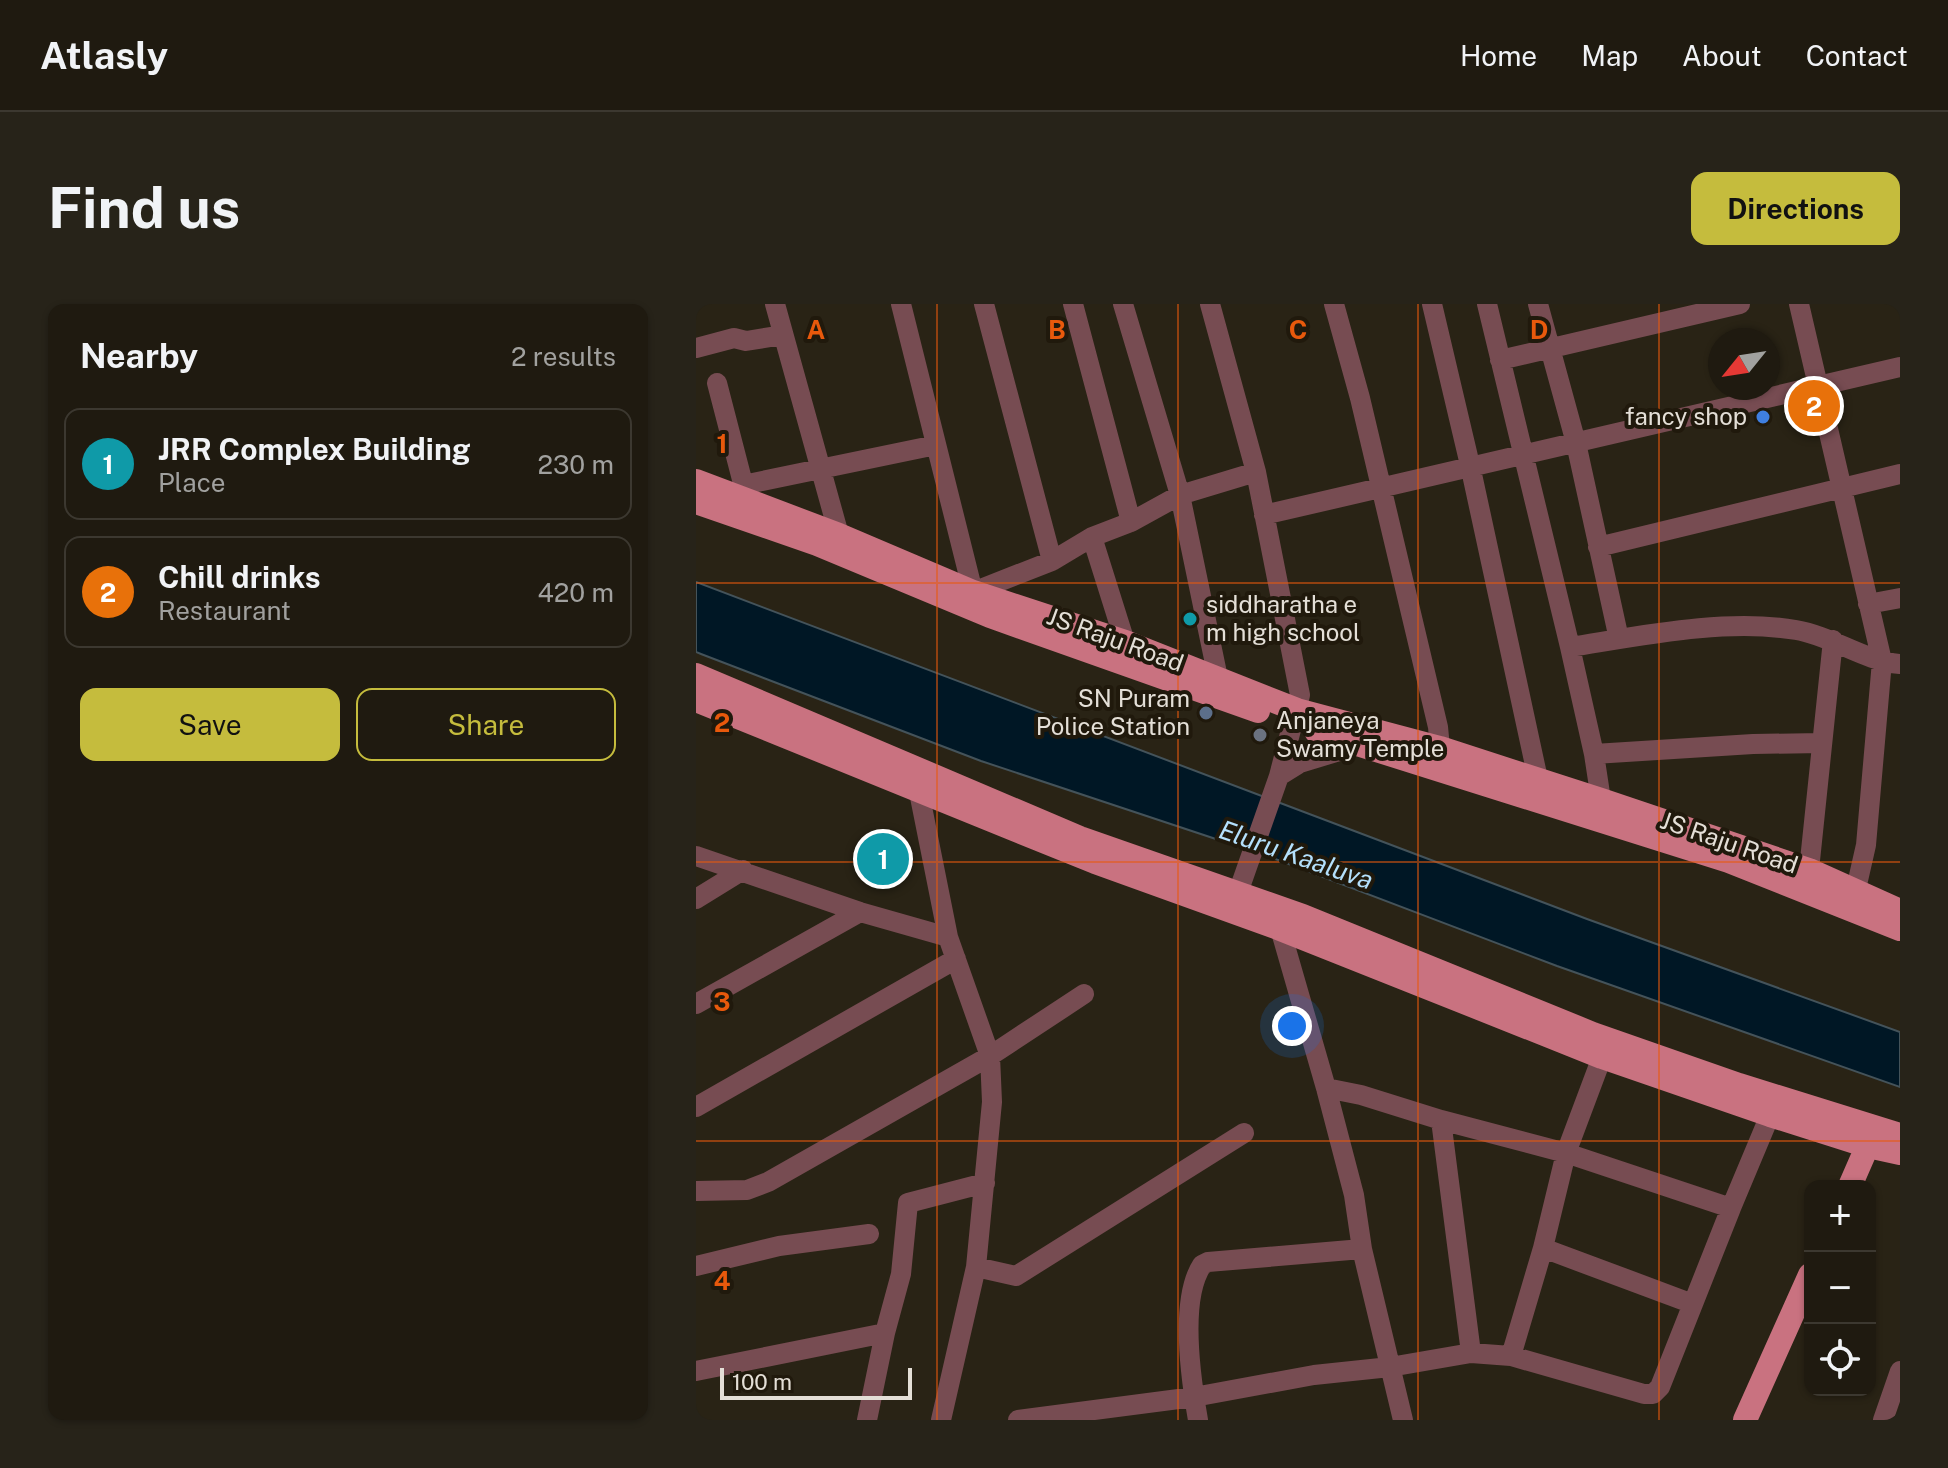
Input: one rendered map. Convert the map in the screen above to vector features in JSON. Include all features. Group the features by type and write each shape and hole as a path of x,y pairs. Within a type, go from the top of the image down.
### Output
{"main road":[{"name":"JS Raju Road","path":"696,481 745,494 973,592 1125,642 1218,678 1359,745 1538,779 1809,870 1900,911"},
{"name":"JS Raju Road","path":"696,502 817,544 990,616 1296,717 1438,758 1729,861 1900,929"},
{"path":"696,675 1235,902 1739,1085 1871,1137 1900,1153"},
{"path":"696,700 1095,862 1235,902"},
{"path":"1277,917 1602,1057 1770,1115 1871,1137 1900,1135"},
{"path":"1853,1180 1871,1137"},
{"path":"1745,1420 1804,1288"}],"street":[{"path":"775,304 839,535"},
{"path":"901,304 973,592 1052,561 1092,537 1131,522 1180,495 1256,472"},
{"path":"984,304 1052,561"},
{"path":"1073,304 1131,522"},
{"path":"1123,304 1180,495 1218,678"},
{"path":"1210,304 1256,472 1297,667 1300,695 1279,776 1235,902"},
{"path":"1334,304 1360,398 1438,727 1438,758"},
{"path":"1432,304 1538,779"},
{"path":"1487,304 1570,647 1601,800"},
{"path":"1538,304 1576,443 1619,639"},
{"path":"1500,360 1740,304"},
{"path":"1799,304 1868,604 1891,663 1866,845 1856,889"},
{"path":"696,348 734,338 746,341 783,335"},
{"path":"1264,515 1900,367"},
{"path":"717,383 745,494 820,471 936,445"},
{"path":"1598,547 1900,474"},
{"path":"1092,537 1125,642"},
{"path":"1868,604 1900,598"},
{"path":"1570,647 1619,639 1749,627 1797,630 1833,640 1891,663"},
{"path":"1809,870 1833,640"},
{"path":"1594,754 1822,743"},
{"path":"1279,776 1300,763 1359,745"},
{"path":"919,792 948,937 990,1056 992,1102 976,1267 941,1420"},
{"path":"696,856 860,912 948,937"},
{"path":"696,899 743,870"},
{"path":"696,1004 860,912"},
{"path":"1277,917 1354,1195 1362,1249 1403,1420"},
{"path":"696,1107 956,959"},
{"path":"696,1191 747,1190 768,1182 990,1056 1084,994"},
{"path":"1511,1356 1543,1248 1566,1153 1602,1057"},
{"path":"1326,1088 1566,1153 1731,1208"},
{"path":"1018,1420 1194,1397 1314,1375 1390,1367 1471,1353 1511,1356 1653,1394 1660,1387 1770,1115"},
{"path":"1441,1120 1471,1353"},
{"path":"976,1267 1016,1276 1244,1133"},
{"path":"867,1420 901,1274 908,1203 985,1183"},
{"path":"696,1266 779,1246 869,1234"},
{"path":"1543,1248 1693,1304"},
{"path":"1198,1420 1189,1324 1192,1297 1202,1265 1362,1249"},
{"path":"696,1371 885,1333"},
{"path":"1883,1420 1900,1371"}],"water":[{"name":"Eluru Kaaluva","path":"696,582 1587,919 1900,1032 1900,1087 1557,966 1270,857 981,761 696,652"}],"place":[{"name":"Chill drinks","path":"1814,406"},
{"name":"fancy shop","path":"1763,417"},
{"name":"siddharatha e m high school","path":"1190,619"},
{"name":"SN Puram Police Station","path":"1206,713"},
{"name":"Anjaneya Swamy Temple","path":"1260,735"},
{"name":"JRR Complex Building","path":"883,859"}]}
